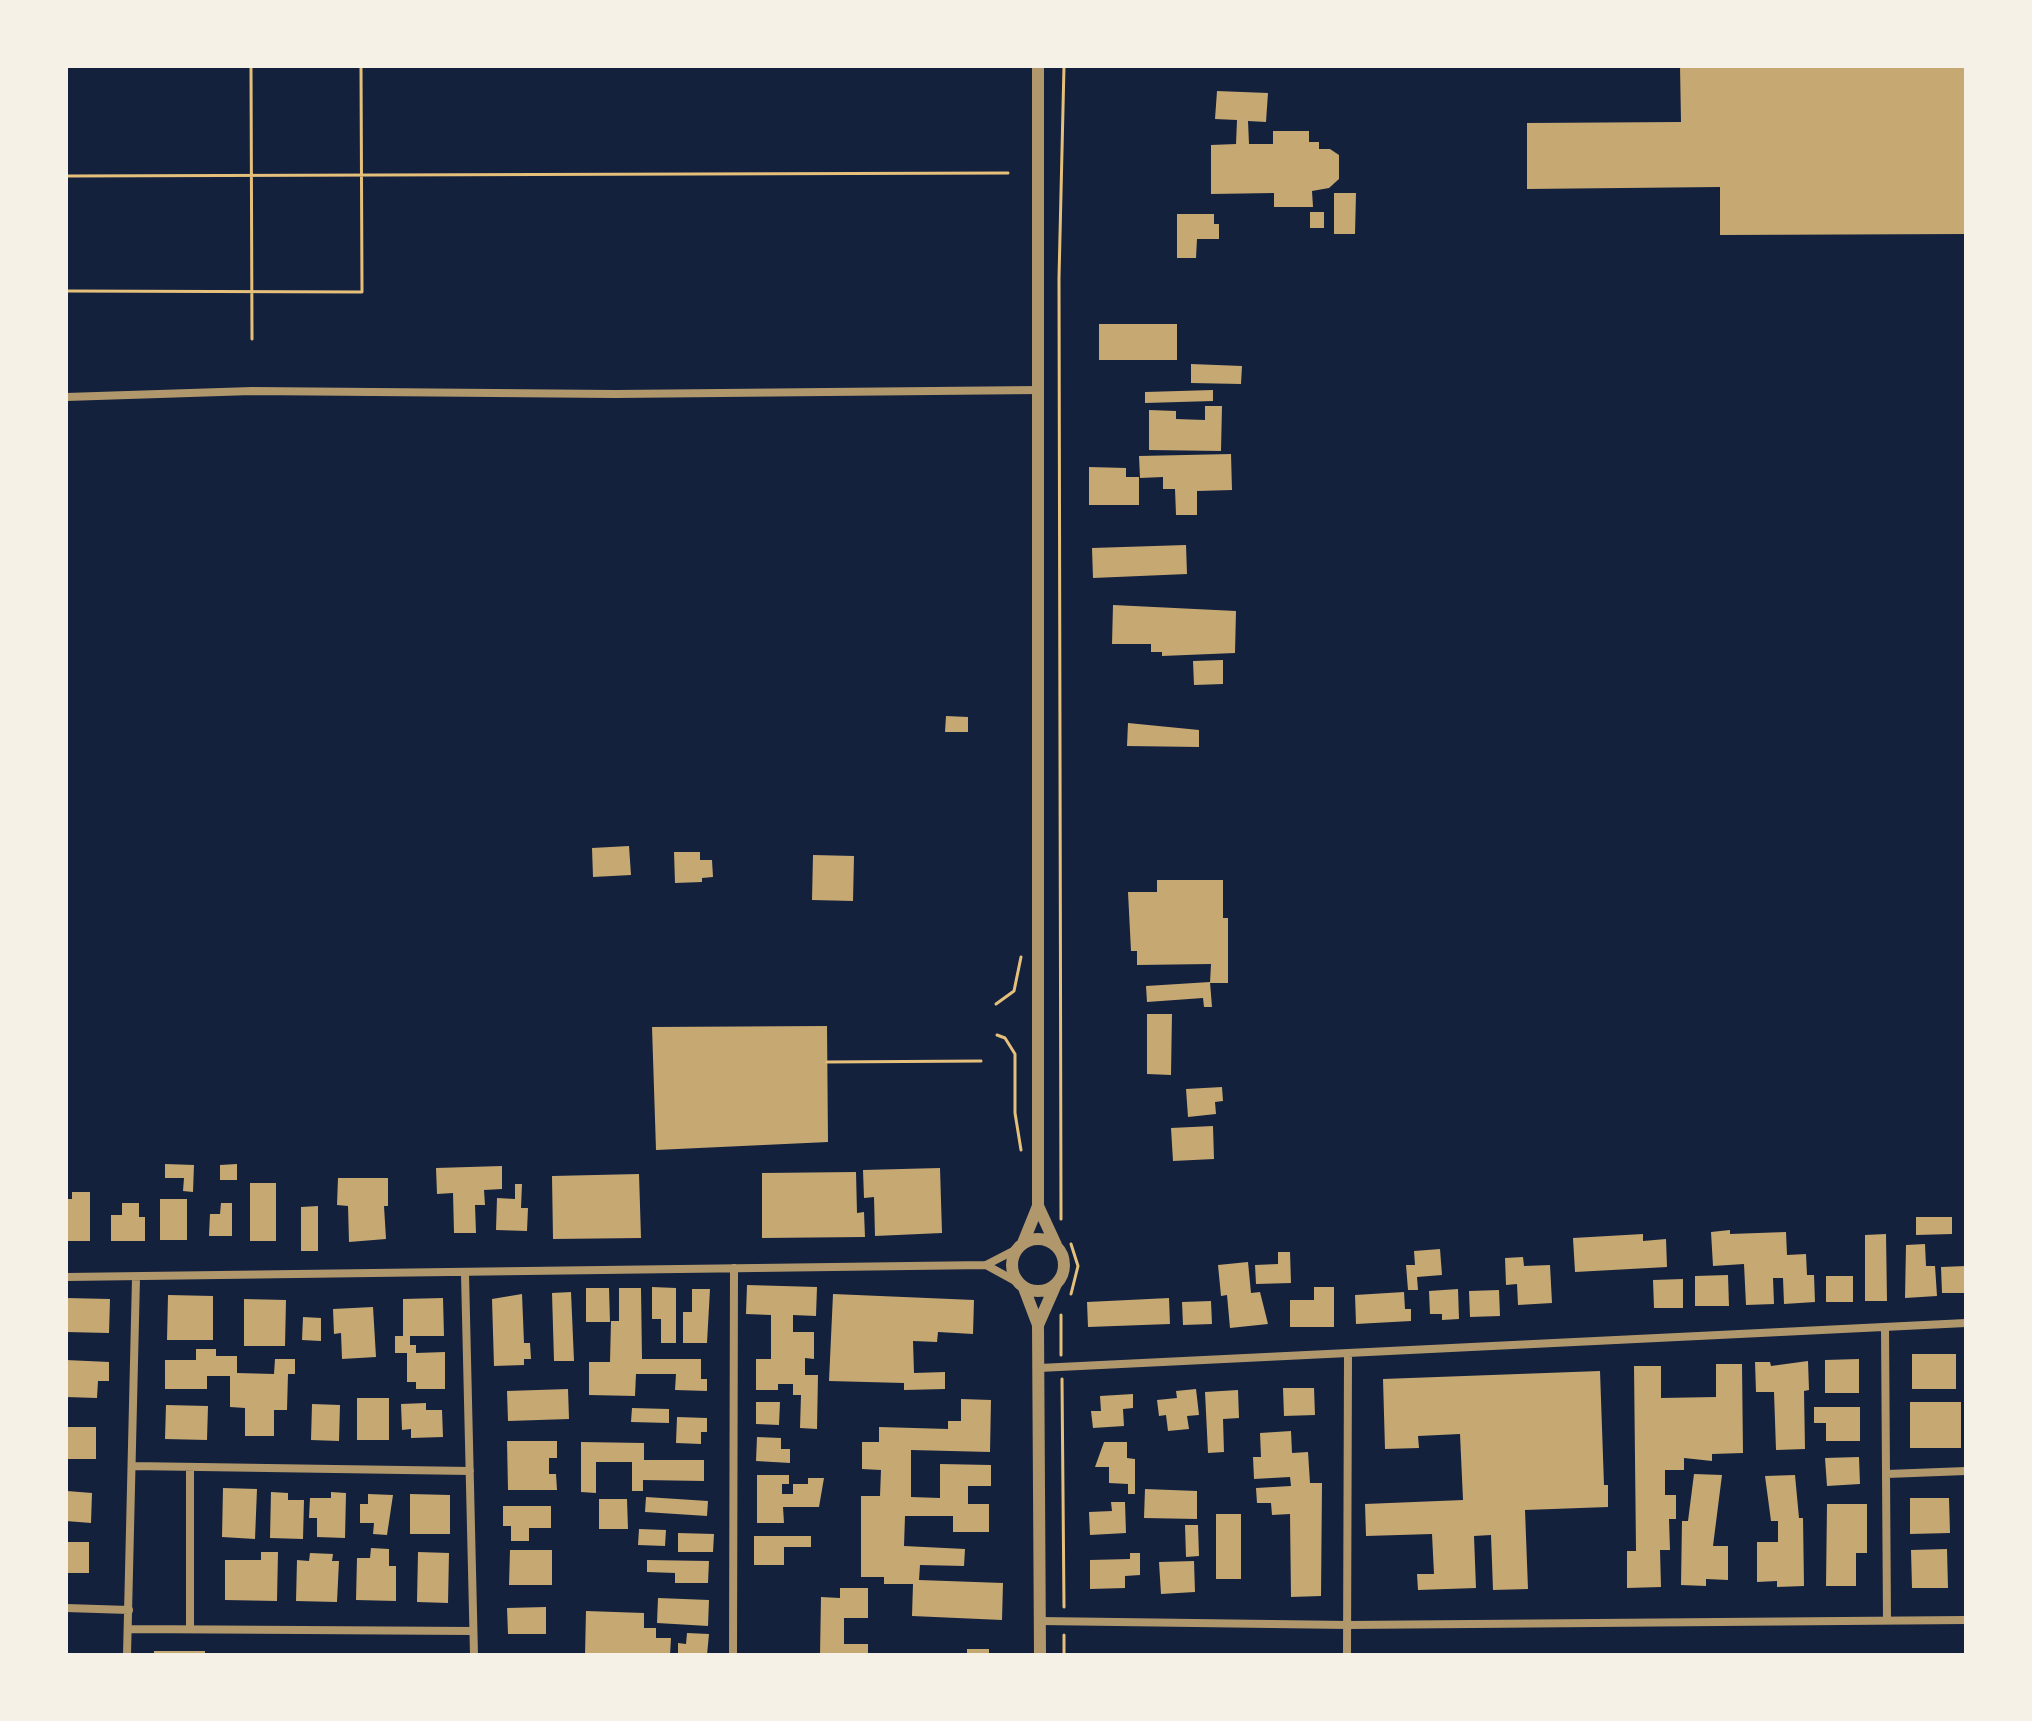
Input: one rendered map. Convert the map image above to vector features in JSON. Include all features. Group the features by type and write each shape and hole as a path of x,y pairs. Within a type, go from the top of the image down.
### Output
{"street":[{"path":"1038,66 1038,1206 1011,1265 1038,1325 1040,1655"},
{"path":"66,397 252,391 615,394 1039,390"},
{"path":"1038,1206 1064,1269 1038,1325"},
{"path":"66,1277 986,1265 1040,1239 1056,1245"},
{"path":"986,1265 1020,1285 1041,1292 1056,1284"},
{"path":"733,1655 734,1268"},
{"path":"465,1274 474,1655"},
{"path":"127,1655 136,1278"},
{"path":"1039,1368 1348,1356 1966,1323"},
{"path":"1885,1327 1887,1620"},
{"path":"1347,1655 1348,1356"},
{"path":"132,1466 470,1471"},
{"path":"190,1467 190,1629"},
{"path":"1887,1474 1966,1471"},
{"path":"66,1608 129,1610"},
{"path":"1040,1621 1348,1625 1966,1620"},
{"path":"128,1629 473,1631"}],"path":[{"path":"251,66 252,339"},
{"path":"66,291 362,292 361,66"},
{"path":"1061,1225 1059,278 1064,66"},
{"path":"66,176 1008,173"},
{"path":"996,1004 1014,991 1021,951"},
{"path":"997,1035 1005,1038 1015,1054 1015,1113 1023,1158"},
{"path":"827,1062 981,1061"},
{"path":"1067,1236 1078,1266 1067,1300"},
{"path":"1061,1313 1064,1655"}],"building":[{"path":"1680,66 1966,66 1966,234 1720,235 1720,187 1527,189 1527,123 1681,122"},
{"path":"1217,91 1268,93 1266,122 1248,121 1249,144 1273,144 1273,131 1309,131 1309,142 1319,142 1319,149 1330,149 1339,155 1339,179 1329,188 1312,191 1313,207 1274,207 1274,193 1211,194 1211,145 1236,144 1237,120 1215,119"},
{"path":"1334,193 1356,193 1355,234 1334,234"},
{"path":"1310,212 1324,212 1324,228 1310,228"},
{"path":"1177,214 1214,214 1214,224 1219,224 1219,239 1197,239 1196,258 1177,258"},
{"path":"1099,324 1177,324 1177,360 1099,360"},
{"path":"1191,364 1242,366 1241,384 1191,383"},
{"path":"1213,390 1213,401 1145,403 1145,392"},
{"path":"1205,406 1222,406 1221,451 1149,450 1149,410 1176,411 1176,419 1205,420"},
{"path":"1231,454 1232,490 1197,491 1197,515 1176,515 1175,489 1163,489 1163,477 1140,478 1139,456"},
{"path":"1089,467 1126,468 1126,477 1139,477 1139,505 1089,505"},
{"path":"1186,545 1187,574 1093,578 1092,548"},
{"path":"1113,605 1236,611 1235,653 1162,656 1162,652 1151,652 1151,644 1112,644"},
{"path":"1223,660 1223,684 1194,685 1193,661"},
{"path":"946,716 968,717 968,732 945,732"},
{"path":"1128,723 1199,730 1199,747 1127,746"},
{"path":"629,846 631,875 593,877 592,848"},
{"path":"674,852 700,852 700,860 712,860 713,877 702,878 702,882 675,883"},
{"path":"813,855 854,856 853,901 812,900"},
{"path":"1157,880 1223,880 1223,918 1228,918 1228,983 1210,983 1211,964 1137,965 1137,951 1131,951 1128,892 1157,892"},
{"path":"1210,982 1212,1007 1204,1007 1203,998 1147,1002 1146,986"},
{"path":"1147,1014 1172,1014 1171,1075 1147,1074"},
{"path":"827,1026 828,1142 656,1150 652,1027"},
{"path":"1222,1087 1223,1101 1215,1102 1216,1114 1188,1117 1186,1089"},
{"path":"1213,1126 1214,1159 1173,1161 1171,1128"},
{"path":"165,1164 194,1165 193,1192 183,1191 184,1178 165,1178"},
{"path":"237,1164 237,1180 220,1180 220,1165"},
{"path":"502,1166 502,1189 484,1190 485,1205 475,1205 476,1233 454,1233 453,1193 437,1194 436,1168"},
{"path":"940,1168 942,1233 875,1236 874,1197 864,1198 863,1170"},
{"path":"856,1172 857,1213 864,1212 865,1237 762,1238 762,1173"},
{"path":"639,1174 641,1238 553,1239 552,1176"},
{"path":"338,1178 388,1178 388,1206 384,1206 386,1239 349,1242 348,1206 337,1205"},
{"path":"250,1183 276,1183 276,1241 250,1241"},
{"path":"515,1184 522,1184 521,1208 528,1208 527,1231 496,1230 497,1198 515,1199"},
{"path":"72,1192 90,1192 90,1241 66,1241 66,1199 72,1199"},
{"path":"160,1199 187,1199 187,1240 160,1240"},
{"path":"122,1203 139,1203 139,1217 145,1217 145,1241 111,1241 111,1215 122,1215"},
{"path":"221,1203 232,1203 232,1236 209,1236 210,1214 220,1214"},
{"path":"318,1206 318,1251 301,1251 301,1207"},
{"path":"1916,1217 1952,1217 1952,1234 1916,1235"},
{"path":"1730,1230 1730,1234 1786,1232 1787,1255 1806,1254 1807,1275 1814,1275 1815,1302 1784,1304 1783,1278 1773,1278 1774,1304 1746,1305 1744,1264 1713,1266 1711,1232"},
{"path":"1643,1234 1643,1241 1666,1239 1667,1267 1575,1272 1573,1238"},
{"path":"1886,1234 1887,1301 1865,1301 1865,1235"},
{"path":"1925,1244 1926,1266 1935,1266 1937,1296 1905,1298 1906,1245"},
{"path":"1440,1249 1442,1275 1417,1277 1418,1290 1408,1290 1406,1265 1415,1265 1414,1251"},
{"path":"1278,1252 1290,1252 1291,1283 1256,1284 1255,1265 1278,1264"},
{"path":"1523,1257 1524,1266 1550,1265 1552,1303 1518,1305 1517,1284 1506,1285 1505,1258"},
{"path":"1248,1262 1251,1293 1260,1292 1268,1324 1230,1328 1227,1295 1221,1296 1218,1265"},
{"path":"1966,1266 1966,1293 1942,1293 1941,1267"},
{"path":"1728,1275 1729,1306 1695,1306 1695,1276"},
{"path":"1826,1276 1853,1276 1853,1302 1826,1302"},
{"path":"1683,1279 1683,1308 1654,1308 1653,1280"},
{"path":"747,1285 817,1287 816,1316 793,1315 793,1332 814,1332 814,1359 805,1358 805,1375 818,1375 817,1429 800,1428 801,1395 793,1395 793,1384 778,1384 778,1390 756,1390 756,1359 771,1359 771,1315 746,1314"},
{"path":"652,1287 676,1288 676,1343 661,1343 661,1319 652,1319"},
{"path":"1314,1287 1334,1287 1334,1327 1290,1327 1290,1300 1314,1300"},
{"path":"586,1288 609,1288 610,1322 586,1322"},
{"path":"619,1288 641,1288 642,1359 701,1359 701,1379 707,1379 707,1391 675,1390 676,1374 636,1374 635,1396 589,1395 589,1362 610,1362 611,1321 619,1321"},
{"path":"692,1289 710,1289 707,1343 683,1343 683,1312 692,1312"},
{"path":"1458,1289 1459,1319 1442,1320 1442,1314 1430,1314 1429,1291"},
{"path":"1499,1290 1500,1316 1470,1317 1469,1291"},
{"path":"571,1292 574,1361 554,1361 552,1293"},
{"path":"1404,1292 1405,1309 1411,1309 1411,1321 1356,1324 1355,1295"},
{"path":"522,1294 524,1343 530,1343 531,1359 524,1359 524,1365 494,1366 492,1299"},
{"path":"833,1294 974,1300 973,1334 938,1332 937,1342 913,1341 914,1373 945,1372 945,1389 904,1390 904,1383 829,1381"},
{"path":"168,1295 213,1296 213,1340 167,1340"},
{"path":"66,1298 110,1299 109,1333 66,1332"},
{"path":"443,1298 444,1336 410,1336 410,1345 416,1345 416,1353 445,1352 445,1389 416,1389 416,1382 407,1382 407,1353 395,1353 395,1336 403,1336 403,1299"},
{"path":"1169,1298 1170,1324 1088,1327 1087,1302"},
{"path":"244,1299 286,1300 285,1346 244,1346"},
{"path":"1211,1301 1212,1324 1183,1325 1182,1302"},
{"path":"373,1307 376,1357 342,1359 341,1333 334,1334 333,1309"},
{"path":"303,1317 321,1318 321,1341 302,1340"},
{"path":"196,1349 216,1349 216,1356 237,1356 237,1373 274,1374 275,1359 295,1359 295,1374 288,1374 287,1410 274,1410 274,1436 245,1436 245,1408 230,1407 230,1376 207,1376 207,1389 165,1389 165,1360 196,1360"},
{"path":"1912,1354 1956,1354 1956,1389 1912,1389"},
{"path":"1859,1359 1859,1393 1825,1393 1825,1360"},
{"path":"66,1360 109,1362 109,1381 98,1381 97,1398 66,1397"},
{"path":"1808,1361 1809,1390 1804,1391 1805,1449 1776,1450 1774,1392 1756,1392 1755,1362 1770,1362 1771,1366"},
{"path":"1716,1364 1742,1364 1743,1453 1712,1454 1712,1461 1684,1458 1684,1470 1665,1470 1665,1495 1676,1495 1676,1519 1669,1519 1670,1550 1660,1550 1661,1587 1627,1588 1627,1551 1636,1551 1634,1366 1661,1366 1661,1398 1716,1397"},
{"path":"1600,1371 1604,1485 1608,1485 1608,1507 1525,1510 1528,1589 1493,1590 1491,1535 1474,1536 1476,1588 1418,1590 1417,1574 1434,1574 1432,1534 1366,1536 1365,1504 1463,1500 1460,1434 1418,1436 1419,1448 1385,1449 1383,1379"},
{"path":"1283,1388 1314,1388 1315,1415 1284,1416"},
{"path":"568,1389 569,1419 508,1421 507,1391"},
{"path":"1196,1389 1199,1415 1187,1416 1189,1429 1168,1431 1166,1415 1159,1416 1157,1400 1177,1398 1176,1391"},
{"path":"1238,1390 1239,1418 1223,1419 1224,1452 1208,1453 1205,1392"},
{"path":"1133,1394 1133,1408 1123,1409 1124,1426 1093,1428 1091,1411 1101,1411 1100,1396"},
{"path":"357,1398 389,1398 389,1440 357,1440"},
{"path":"961,1399 991,1400 990,1452 911,1450 911,1497 940,1498 940,1464 991,1465 991,1486 968,1486 968,1504 989,1504 989,1532 953,1532 953,1516 905,1516 904,1546 965,1549 964,1566 920,1565 919,1580 1003,1583 1002,1620 912,1616 913,1584 884,1584 884,1577 861,1577 861,1496 880,1496 881,1470 862,1469 862,1442 879,1442 879,1427 948,1429 948,1421 961,1421"},
{"path":"756,1402 780,1402 779,1425 756,1424"},
{"path":"1910,1402 1961,1402 1961,1448 1910,1448"},
{"path":"426,1403 426,1410 442,1410 443,1437 411,1438 411,1429 402,1430 401,1404"},
{"path":"312,1404 340,1405 339,1441 311,1440"},
{"path":"166,1405 208,1406 207,1440 165,1439"},
{"path":"1814,1407 1860,1407 1860,1441 1826,1441 1826,1423 1814,1423"},
{"path":"632,1408 669,1409 669,1423 631,1422"},
{"path":"677,1417 707,1418 707,1432 701,1432 701,1444 676,1443"},
{"path":"66,1427 96,1427 96,1459 66,1459"},
{"path":"1291,1431 1292,1453 1308,1452 1310,1483 1322,1483 1321,1596 1291,1597 1290,1514 1272,1515 1271,1503 1257,1503 1256,1488 1291,1486 1290,1477 1254,1479 1253,1457 1261,1457 1260,1433"},
{"path":"757,1437 781,1438 781,1449 790,1449 790,1463 756,1461"},
{"path":"507,1441 557,1441 557,1458 549,1458 549,1474 556,1474 557,1490 508,1490"},
{"path":"581,1442 644,1443 644,1460 704,1460 704,1481 643,1480 643,1491 632,1491 632,1462 596,1462 596,1493 581,1492"},
{"path":"1104,1442 1127,1442 1127,1458 1135,1459 1135,1494 1128,1494 1128,1484 1109,1483 1109,1467 1095,1467"},
{"path":"1859,1457 1860,1484 1827,1486 1825,1458"},
{"path":"1694,1474 1722,1475 1713,1546 1728,1546 1728,1580 1706,1579 1706,1586 1681,1585 1682,1521 1688,1521"},
{"path":"757,1475 789,1475 789,1484 782,1484 782,1494 793,1494 793,1484 808,1484 808,1478 824,1478 819,1507 783,1507 784,1523 757,1523"},
{"path":"1795,1475 1799,1518 1803,1518 1804,1586 1777,1587 1777,1581 1757,1582 1757,1542 1778,1542 1778,1521 1771,1521 1765,1476"},
{"path":"223,1488 257,1489 255,1539 222,1537"},
{"path":"1145,1489 1197,1491 1197,1519 1144,1518"},
{"path":"67,1491 92,1493 91,1523 66,1521"},
{"path":"271,1492 288,1493 288,1500 304,1500 303,1539 270,1538"},
{"path":"331,1492 346,1493 345,1538 317,1537 317,1518 309,1518 310,1498 331,1498"},
{"path":"368,1494 393,1495 387,1535 373,1534 374,1523 360,1523 360,1504 368,1504"},
{"path":"410,1494 450,1495 450,1534 410,1534"},
{"path":"646,1497 708,1501 707,1516 645,1512"},
{"path":"1910,1498 1949,1498 1950,1533 1910,1534"},
{"path":"599,1499 627,1499 628,1529 599,1529"},
{"path":"1111,1502 1125,1502 1126,1533 1090,1535 1089,1512 1112,1511"},
{"path":"1827,1504 1867,1504 1867,1553 1856,1553 1856,1586 1826,1586"},
{"path":"503,1506 551,1506 551,1528 529,1528 529,1541 511,1541 511,1526 503,1526"},
{"path":"1216,1514 1241,1514 1241,1579 1216,1579"},
{"path":"1185,1525 1198,1525 1199,1556 1186,1557"},
{"path":"639,1529 666,1530 665,1546 638,1545"},
{"path":"678,1533 714,1534 713,1552 678,1552"},
{"path":"754,1536 811,1536 811,1547 784,1547 784,1565 754,1565"},
{"path":"66,1542 89,1542 89,1573 66,1573"},
{"path":"371,1548 389,1549 389,1566 396,1566 396,1601 356,1600 357,1558 370,1558"},
{"path":"1947,1549 1948,1588 1912,1588 1911,1550"},
{"path":"510,1550 552,1550 552,1585 509,1585"},
{"path":"261,1552 278,1552 277,1601 225,1600 225,1560 261,1560"},
{"path":"418,1552 449,1553 448,1603 417,1602"},
{"path":"310,1553 333,1554 332,1561 339,1561 337,1602 296,1601 297,1560 309,1561"},
{"path":"1130,1553 1140,1553 1140,1575 1125,1576 1125,1588 1090,1589 1090,1560 1130,1559"},
{"path":"647,1560 709,1561 708,1583 675,1583 675,1573 647,1572"},
{"path":"1194,1561 1195,1592 1161,1594 1159,1562"},
{"path":"840,1588 868,1588 868,1618 844,1618 844,1644 868,1644 868,1655 820,1655 821,1597 840,1598"},
{"path":"658,1598 709,1600 708,1626 657,1623"},
{"path":"546,1607 546,1634 508,1634 507,1608"},
{"path":"586,1611 644,1613 644,1628 656,1628 656,1638 671,1638 670,1655 585,1655"},
{"path":"687,1633 709,1634 707,1655 678,1655 678,1643 686,1644"},
{"path":"967,1649 989,1649 989,1655 967,1655"},
{"path":"154,1651 205,1651 205,1655 154,1655"}]}
